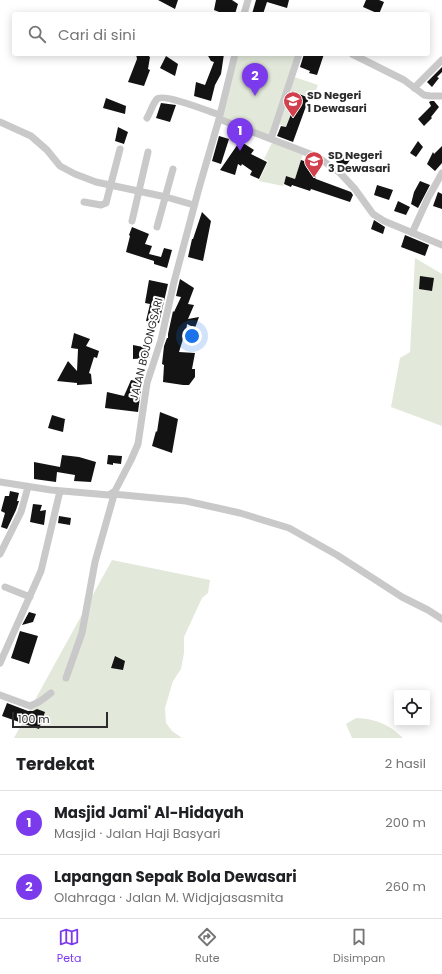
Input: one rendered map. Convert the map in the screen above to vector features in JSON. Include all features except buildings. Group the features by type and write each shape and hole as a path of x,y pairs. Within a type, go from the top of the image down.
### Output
{"street":[{"path":"245,12 248,0"},
{"name":"JALAN BOJONGSARI","path":"66,678 82,633 95,562 113,494 138,444 147,383 161,340 169,301 234,56"},
{"path":"271,139 298,56"},
{"path":"356,56 387,71 427,96 442,96"},
{"path":"414,88 442,60"},
{"path":"147,118 156,100 162,97 172,99 313,155 333,167 349,181 376,216 384,221 442,245"},
{"path":"0,122 31,136 41,144 60,166 84,178 194,205"},
{"path":"84,202 101,205 105,204 120,149"},
{"path":"132,221 148,152"},
{"path":"157,227 173,169"},
{"path":"412,233 442,172"},
{"path":"0,482 60,491 109,495 113,494 186,501 240,513 289,528 307,537 402,597 442,619"},
{"path":"0,554 21,512 28,487"},
{"path":"0,662 30,597 45,557 60,491"},
{"path":"5,587 30,597"},
{"path":"0,695 30,706 39,702 51,693"}],"shaded area":[{"path":"238,56 296,56 270,136 222,118"},
{"path":"294,77 318,85 313,98 289,90"},
{"path":"287,102 294,104 286,127 279,124"},
{"path":"272,143 316,159 320,163 303,155 295,179 286,176 283,186 259,181 268,161 264,159"},
{"path":"415,258 442,274 442,426 391,407 400,358 410,352"},
{"path":"112,560 210,580 208,593 202,598 184,637 184,653 181,669 173,681 165,708 166,723 172,731 182,738 14,738"},
{"path":"356,718 381,723 392,729 403,738 352,738 346,724"}],"place":[{"name":"Lapangan Sepak Bola Dewasari","path":"255,96"},
{"name":"SD Negeri 1 Dewasari","path":"293,118"},
{"name":"Masjid Jami' Al-Hidayah","path":"240,151"},
{"name":"SD Negeri 3 Dewasari","path":"314,178"}]}
